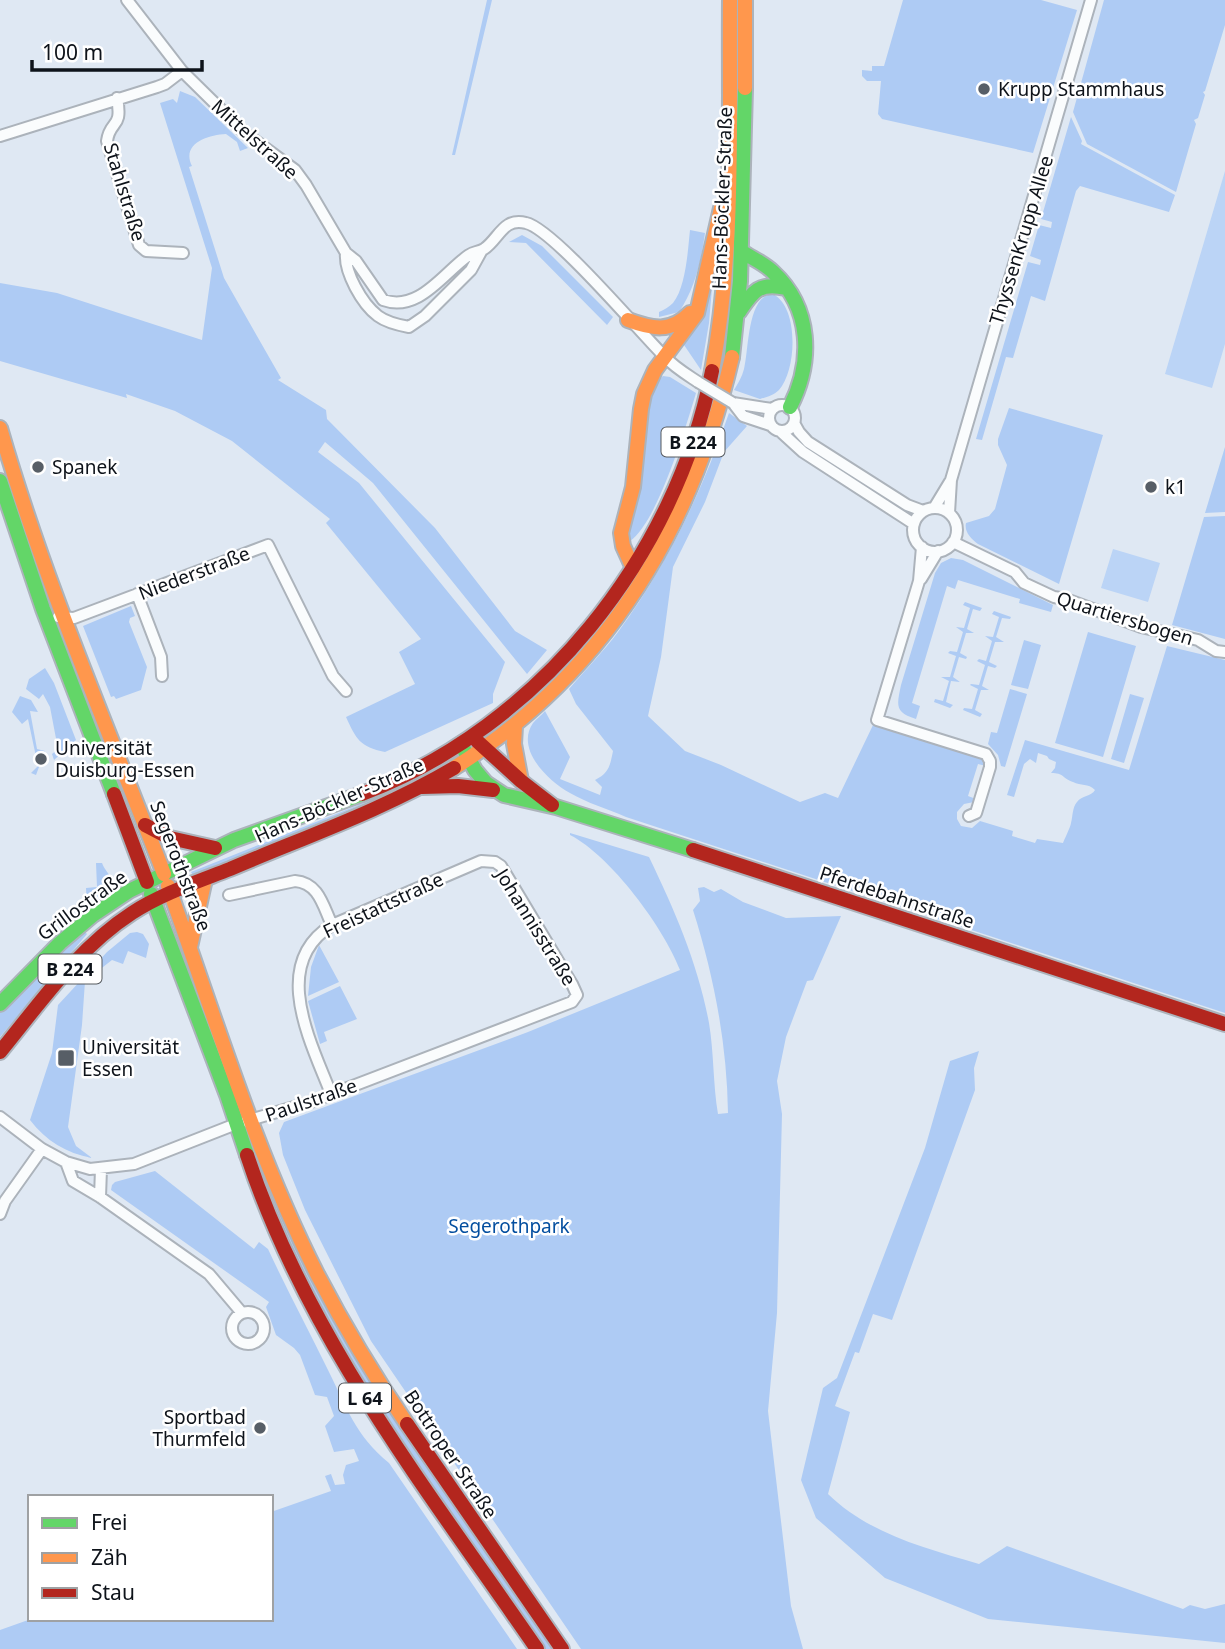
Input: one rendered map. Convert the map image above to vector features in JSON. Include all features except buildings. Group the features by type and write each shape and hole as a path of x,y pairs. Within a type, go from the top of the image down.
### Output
{"main road":[{"name":"Hans-Böckler-Straße","path":"164,874 215,848 372,790 466,741 521,700 573,650 633,568 680,477 699,424 712,376 722,303 728,186 730,0"},
{"name":"Hans-Böckler-Straße","path":"154,902 383,806 422,787 468,759 515,726 551,694 584,658 644,576 693,483 713,427 734,348 744,185 745,0"},
{"path":"633,568 621,540 621,527 630,504 634,483 643,400 650,379 691,324 701,301 715,231 728,186"},
{"path":"741,251 773,272 794,296 801,312 806,352 802,377 790,407"},
{"path":"738,314 751,293 761,286 771,284 786,288"},
{"path":"628,320 656,329 666,328 682,323 701,301"},
{"name":"Segerothstraße","path":"0,428 51,589 164,874 252,1120"},
{"name":"Segerothstraße","path":"0,481 43,609 236,1124"},
{"path":"515,726 514,744 521,782"},
{"name":"Pferdebahnstraße","path":"556,807 521,782 485,747 466,741 468,759 486,783 515,799 556,807 698,851 1225,1024"},
{"path":"422,787 458,786 495,790"},
{"path":"145,825 180,841 215,848"},
{"name":"Grillostraße","path":"0,1004 55,946 108,905 164,874"},
{"path":"190,947 205,879"},
{"name":"Grillostraße","path":"0,1052 76,962 105,934 131,914 154,902"},
{"name":"Bottroper Straße","path":"252,1120 300,1240 351,1336 400,1414 562,1649"},
{"name":"L 64","path":"236,1124 277,1235 333,1346 376,1416 537,1649"}],"street":[{"name":"Mittelstraße","path":"127,0 182,71 244,132 295,170 346,253"},
{"name":"ThyssenKrupp Allee","path":"949,513 951,480 1091,0"},
{"path":"0,136 165,84 182,71"},
{"name":"Stahlstraße","path":"117,98 120,114 108,134 107,141 139,245 146,251 183,253"},
{"path":"346,253 345,262 363,300 375,314 409,327 425,316 471,271 482,250 505,226 516,222 528,223 558,246 664,357 733,403 743,416 780,431 803,452 914,524"},
{"path":"346,253 356,261 383,300 397,303 432,288 470,254 482,250"},
{"path":"733,403 772,409"},
{"path":"770,425 768,416 772,409 779,405 790,407 799,432 808,442 907,505 949,513 957,526 953,542 945,550 922,547"},
{"path":"780,431 789,429 794,422"},
{"name":"ThyssenKrupp Allee","path":"928,509 951,480"},
{"path":"928,509 914,524 914,535 922,547 919,581 877,720 986,754 990,767 976,813 969,816"},
{"name":"Quartiersbogen","path":"953,542 1015,572 1024,583 1054,597 1141,627 1198,640 1225,652"},
{"name":"Niederstraße","path":"63,618 74,618 268,545 333,676 346,691"},
{"path":"919,581 938,551"},
{"path":"137,594 161,657 162,676"},
{"path":"43,609 53,616 63,618"},
{"name":"Freistattstraße","path":"331,1094 305,1029 299,997 302,962 311,943 317,935 332,925 488,860"},
{"name":"Johannisstraße","path":"488,860 500,866 572,984 576,999"},
{"path":"229,895 303,881 318,893 332,925"},
{"name":"Paulstraße","path":"0,1117 43,1149 66,1162 90,1169 134,1164 236,1124 331,1094 576,999"},
{"path":"0,1214 5,1201 43,1149"},
{"path":"66,1162 73,1181 209,1274 242,1313"},
{"path":"100,1197 102,1169"}],"green space":[{"path":"487,0 492,0 455,155 452,155"},
{"path":"903,0 1041,0 1077,10 1033,153 882,119 878,114 881,81 867,81 862,76 862,70 872,71 872,66 884,66"},
{"path":"1104,0 1225,0 1225,25 1203,92 1205,95 1198,118 1194,120 1196,124 1176,192 1087,144 1073,112"},
{"path":"180,91 195,97 248,148 240,151 237,142 226,134 211,136 193,146 190,152 192,166 189,167 224,278 281,378 278,380 326,410 327,419 435,528 515,631 547,650 527,674 373,483 325,442 318,452 359,483 505,662 493,694 493,703 385,752 364,745 346,717 415,684 399,652 421,639 326,523 330,519 232,441 175,411 126,394 127,398 0,361 0,283 57,293 202,340 212,268 160,103 173,99 177,103"},
{"path":"1071,117 1081,144 1175,195 1169,212 1080,186 1076,191 1045,301 1031,296 1013,358 1006,357 982,440 976,439 1028,262 1040,265 1041,260 1030,256 1039,225 1051,228 1052,222 1041,219"},
{"path":"690,230 705,233 693,284 679,312 659,317 659,312 673,303 681,288"},
{"path":"522,235 542,246 613,317 607,325 526,243 509,242"},
{"path":"714,264 709,323 701,370 682,342"},
{"path":"773,294 787,312 791,325 792,354 785,381 779,390 760,399 734,390 744,369 751,325 758,303"},
{"path":"663,376 670,377 696,393 660,495 640,531 630,541 626,532 646,413 654,388"},
{"path":"1009,408 1103,435 1059,584 978,544 966,529 966,523 989,516 995,509 1007,465 998,439"},
{"path":"729,413 747,426 724,452 705,502 673,567 661,657 648,716 685,751 800,802 825,793 838,798 874,723 982,757 986,766 978,764 968,796 976,799 964,804 957,812 961,826 972,828 980,821 1013,831 1012,836 1035,843 1037,839 1063,843 1071,825 1075,804 1095,790 1051,773 1056,762 1038,753 1036,763 1030,759 1024,764 1014,797 1007,795 1025,740 1129,770 1167,646 1225,660 1225,1013 626,817 561,788 536,763 528,743 529,733 533,723 545,711 570,757 560,779 600,795 602,787 595,780 608,768 613,751 576,704 569,689 618,632 668,554 695,499"},
{"path":"1225,447 1225,512 1205,513"},
{"path":"1225,516 1225,639 1172,625 1204,517"},
{"path":"951,558 963,560 1053,605 1051,612 1019,603 1020,599 958,580 955,589 947,586 912,703 920,706 916,719 904,714 899,707 901,685 935,573 941,563"},
{"path":"965,602 982,608 980,611 973,609 967,629 974,633 966,633 960,653 967,657 959,657 953,677 960,682 951,681 946,702 953,705 950,708 934,702 935,699 943,701 949,681 941,677 950,677 956,656 948,653 957,652 963,632 956,627 964,628 970,608 963,605"},
{"path":"131,606 135,616 130,618 129,622 147,667 141,690 116,699 111,697 83,626"},
{"path":"994,611 1011,617 1002,618 996,637 1004,642 995,642 989,662 997,666 988,666 982,686 989,690 981,690 975,710 982,714 980,717 963,710 972,709 978,689 970,685 979,685 985,665 977,661 986,661 992,641 985,636 993,637 999,617 992,614"},
{"path":"1088,632 1136,646 1103,757 1055,743"},
{"path":"1024,640 1041,645 1028,689 1011,685"},
{"path":"45,668 54,683 76,740 54,760 52,754 58,749 50,707 43,694 39,699 26,689 29,679"},
{"path":"1010,689 1027,694 1005,767 1001,766 998,755 988,744 991,732 997,733"},
{"path":"1130,694 1144,698 1124,763 1111,759"},
{"path":"20,696 31,700 38,712 30,711 37,749 45,751 36,775 31,773 38,766 28,719 22,724 12,712"},
{"path":"446,760 449,763 406,786 193,876 191,872 356,806"},
{"name":"Segerothpark","path":"570,833 649,857 677,918 699,980 709,1023 718,1114 728,1113 725,1061 713,985 693,910 700,901 698,888 704,887 714,892 721,889 743,902 786,918 841,916 813,980 807,981 786,1037 777,1081 782,1114 777,1313 768,1411 791,1606 803,1649 581,1649 371,1341 305,1210 283,1155 279,1133 284,1122 528,1032 680,970 662,934 619,876"},
{"path":"96,863 102,863 112,883 105,896 87,909 86,888 97,887"},
{"path":"84,931 87,934 0,1037 0,1013 22,988"},
{"path":"130,933 143,934 149,944 146,958 128,951 123,964 112,960 85,981 82,1025 68,1127 76,1146 92,1158 57,1145 30,1120 52,1053 58,1005 107,952"},
{"path":"319,945 339,982 308,996 311,967"},
{"path":"340,986 357,1019 324,1032 327,1041 320,1044 308,1001"},
{"path":"979,1051 974,1068 975,1090 892,1320 873,1314 859,1353 855,1352 835,1406 850,1412 828,1494 861,1520 880,1530 979,1564 1007,1546 1183,1609 1190,1605 1205,1609 1225,1604 1225,1643 988,1619 885,1578 816,1518 801,1480 823,1388 837,1378 925,1148 950,1061"},
{"path":"256,1155 287,1230 339,1328 554,1649 544,1649 424,1477 356,1372 300,1267 252,1157"},
{"path":"155,1171 254,1249 259,1242 268,1249 353,1420 377,1453 389,1463 517,1649 0,1649 0,1630 28,1620 273,1621 273,1511 331,1491 325,1476 331,1474 335,1485 345,1484 343,1475 346,1465 359,1461 354,1449 334,1452 325,1426 334,1416 327,1397 315,1395 300,1355 276,1335 266,1307 269,1302 111,1190 115,1182"}],"shaded area":[{"path":"1225,171 1225,344 1212,388 1165,374"},
{"path":"1113,549 1160,563 1148,602 1101,588"}],"traffic: fast":[{"path":"732,357 740,281 745,88"},
{"path":"741,251 769,269 786,286 802,319 805,336 803,372 790,407"},
{"path":"739,312 748,299 763,287 786,288"},
{"path":"0,481 43,609 114,794"},
{"path":"461,744 475,770 486,783 504,795 556,807 693,850"},
{"path":"0,1004 60,943 93,915 129,891 234,840 362,794"},
{"path":"151,894 247,1155"}],"traffic: slow":[{"path":"712,371 728,233 730,0"},
{"path":"745,0 745,88"},
{"path":"633,568 623,546 621,533 633,487 644,394 655,370 697,313 721,208"},
{"path":"628,320 645,326 661,327 676,324 690,313"},
{"path":"454,768 508,730 556,688 598,642 635,591 666,538 693,480 715,420 732,357"},
{"path":"0,428 56,597 164,874"},
{"path":"515,726 514,744 521,781"},
{"path":"190,947 205,879"},
{"path":"168,886 236,1082 295,1228 349,1332 407,1424"}],"traffic: jam":[{"path":"362,794 427,764 487,726 541,679 590,627 632,568 667,506 694,440 712,371"},
{"path":"477,741 552,805"},
{"path":"0,1052 77,959 132,913 180,889 372,810 454,768"},
{"path":"422,787 458,786 493,790"},
{"path":"114,794 147,882"},
{"path":"145,825 170,838 215,848"},
{"path":"693,850 1225,1024"},
{"path":"247,1155 272,1222 302,1287 337,1350 414,1472 537,1649"},
{"path":"407,1424 562,1649"}],"place":[{"name":"Krupp Stammhaus","path":"984,89"},
{"name":"Spanek","path":"38,467"},
{"name":"k1","path":"1151,487"},
{"name":"Universität Duisburg-Essen","path":"41,759"},
{"name":"Universität Essen","path":"66,1058"},
{"name":"Sportbad Thurmfeld","path":"260,1428"}]}
